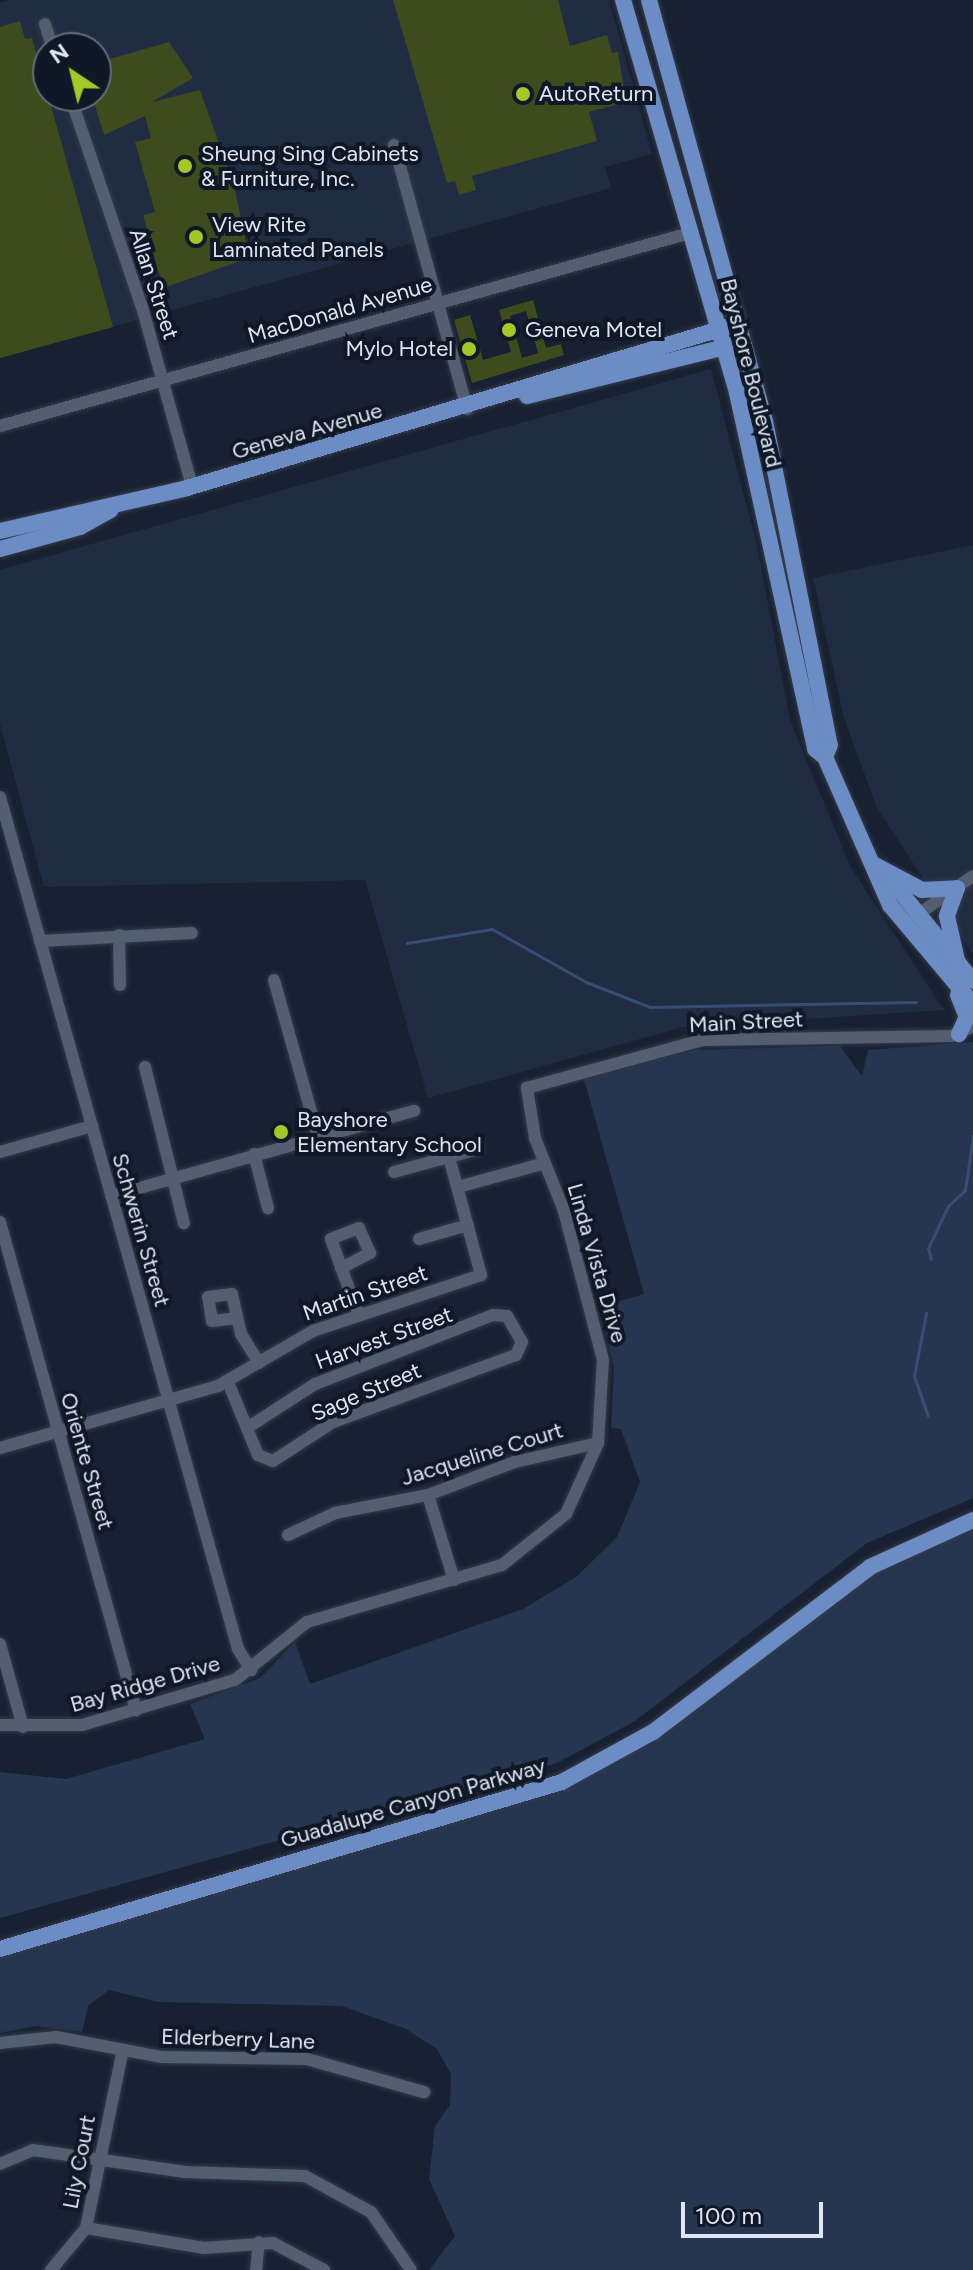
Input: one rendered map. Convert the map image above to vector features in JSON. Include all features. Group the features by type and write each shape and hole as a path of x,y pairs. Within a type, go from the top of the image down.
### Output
{"main road":[{"name":"Bayshore Boulevard","path":"623,0 725,347 808,728 825,757 877,869 894,880 910,920 952,971 973,1004"},
{"name":"Bayshore Boulevard","path":"649,0 745,341 830,745 825,757"},
{"name":"Geneva Avenue","path":"509,398 573,371 740,324"},
{"name":"Geneva Avenue","path":"0,531 75,510 116,507 467,409 509,398 578,388 745,341"},
{"name":"Geneva Avenue","path":"0,549 80,527 116,507"},
{"path":"877,869 922,890 957,888 947,916 952,971 967,1017 964,1034"},
{"name":"Bayshore Boulevard","path":"952,971 973,981"},
{"name":"Guadalupe Canyon Parkway","path":"0,1949 82,1920 572,1777 653,1732 870,1567 973,1520"},
{"name":"Guadalupe Canyon Parkway","path":"0,1937 82,1920"}],"street":[{"path":"45,24 48,32"},
{"name":"Allan Street","path":"75,112 162,380 192,486"},
{"path":"394,145 467,409"},
{"name":"MacDonald Avenue","path":"0,426 690,233"},
{"name":"Schwerin Street","path":"0,797 238,1649 251,1670"},
{"path":"0,849 14,845"},
{"path":"910,920 973,876"},
{"path":"40,941 192,933"},
{"path":"119,935 120,985"},
{"path":"274,980 318,1137"},
{"name":"Main Street","path":"525,1091 703,1040 964,1034"},
{"path":"145,1067 184,1223"},
{"name":"Linda Vista Drive","path":"251,1670 307,1622 511,1561 553,1529 577,1498 598,1443 600,1342 525,1091"},
{"path":"111,1196 414,1111"},
{"path":"0,1152 92,1126"},
{"path":"394,1172 478,1149"},
{"path":"254,1154 268,1208"},
{"name":"Martin Street","path":"0,1448 228,1382 301,1336 481,1275 449,1157"},
{"path":"458,1187 545,1163"},
{"name":"Oriente Street","path":"0,1222 136,1710"},
{"path":"419,1239 468,1225"},
{"path":"341,1268 359,1315"},
{"name":"Sage Street","path":"228,1382 258,1455 273,1461 333,1422 516,1355 522,1342 514,1325 493,1315"},
{"name":"Harvest Street","path":"247,1428 315,1384 493,1315"},
{"path":"237,1318 259,1363"},
{"name":"Jacqueline Court","path":"288,1535 335,1513 428,1495 515,1462 598,1443"},
{"path":"428,1495 454,1580"},
{"path":"0,1644 23,1727"},
{"name":"Bay Ridge Drive","path":"0,1725 64,1728 136,1710 251,1670"},
{"name":"Elderberry Lane","path":"0,2043 56,2037 123,2050 307,2059 424,2092"},
{"name":"Lily Court","path":"51,2270 86,2228 123,2050"},
{"path":"0,2164 33,2150 185,2172 305,2176 371,2212 411,2270"},
{"path":"86,2228 204,2248 259,2242 300,2252 324,2270"},
{"path":"256,2270 259,2242"}],"shaded area":[{"path":"10,0 609,0 652,154 605,167 611,188 0,358 0,3"},
{"path":"711,369 757,545 790,720 850,866 944,1010 683,1027 428,1098 365,880 44,887 0,724 0,570"},
{"path":"973,545 973,955 877,808 844,718 813,578"},
{"path":"973,1042 973,1498 867,1543 635,1721 557,1763 0,1918 0,1772 66,1779 205,1739 190,1704 260,1678 295,1642 310,1684 523,1609 576,1577 617,1537 640,1482 621,1429 611,1428 614,1368 600,1307 644,1294 584,1079 694,1050 840,1046 862,1076 868,1050"},
{"path":"973,1520 973,2270 429,2270 455,2236 429,2179 435,2126 450,2105 451,2074 437,2049 406,2029 342,2006 158,2002 109,1990 88,2006 82,2032 36,2026 0,2033 0,1949 600,1764 818,1604"}],"building":[{"name":"AutoReturn","path":"393,0 558,0 570,46 607,35 612,53 618,52 626,102 589,112 597,141 472,176 476,190 459,195 455,181 447,183"},
{"path":"20,21 25,39 32,38 32,112 53,112 113,327 0,358 0,27"},
{"path":"169,42 193,78 152,102 200,90 235,189 249,258 163,288 143,215 155,212 135,142 151,138 145,116 104,135 97,112 112,112 112,58"},
{"path":"533,300 546,348 561,344 564,355 472,383 454,320 470,315 483,360 511,352 499,310","holes":["526,311 538,353 522,358 510,316"]}],"waterway":[{"path":"407,943 492,929 586,982 650,1007 916,1002"},
{"path":"931,1259 928,1248 948,1206 965,1190 973,1136"},
{"path":"926,1313 914,1376 928,1416"}],"place":[{"name":"AutoReturn","path":"523,94"},
{"name":"Sheung Sing Cabinets & Furniture, Inc.","path":"185,166"},
{"name":"View Rite Laminated Panels","path":"196,237"},
{"name":"Geneva Motel","path":"509,330"},
{"name":"Mylo Hotel","path":"469,349"},
{"name":"Bayshore Elementary School","path":"281,1132"}]}
